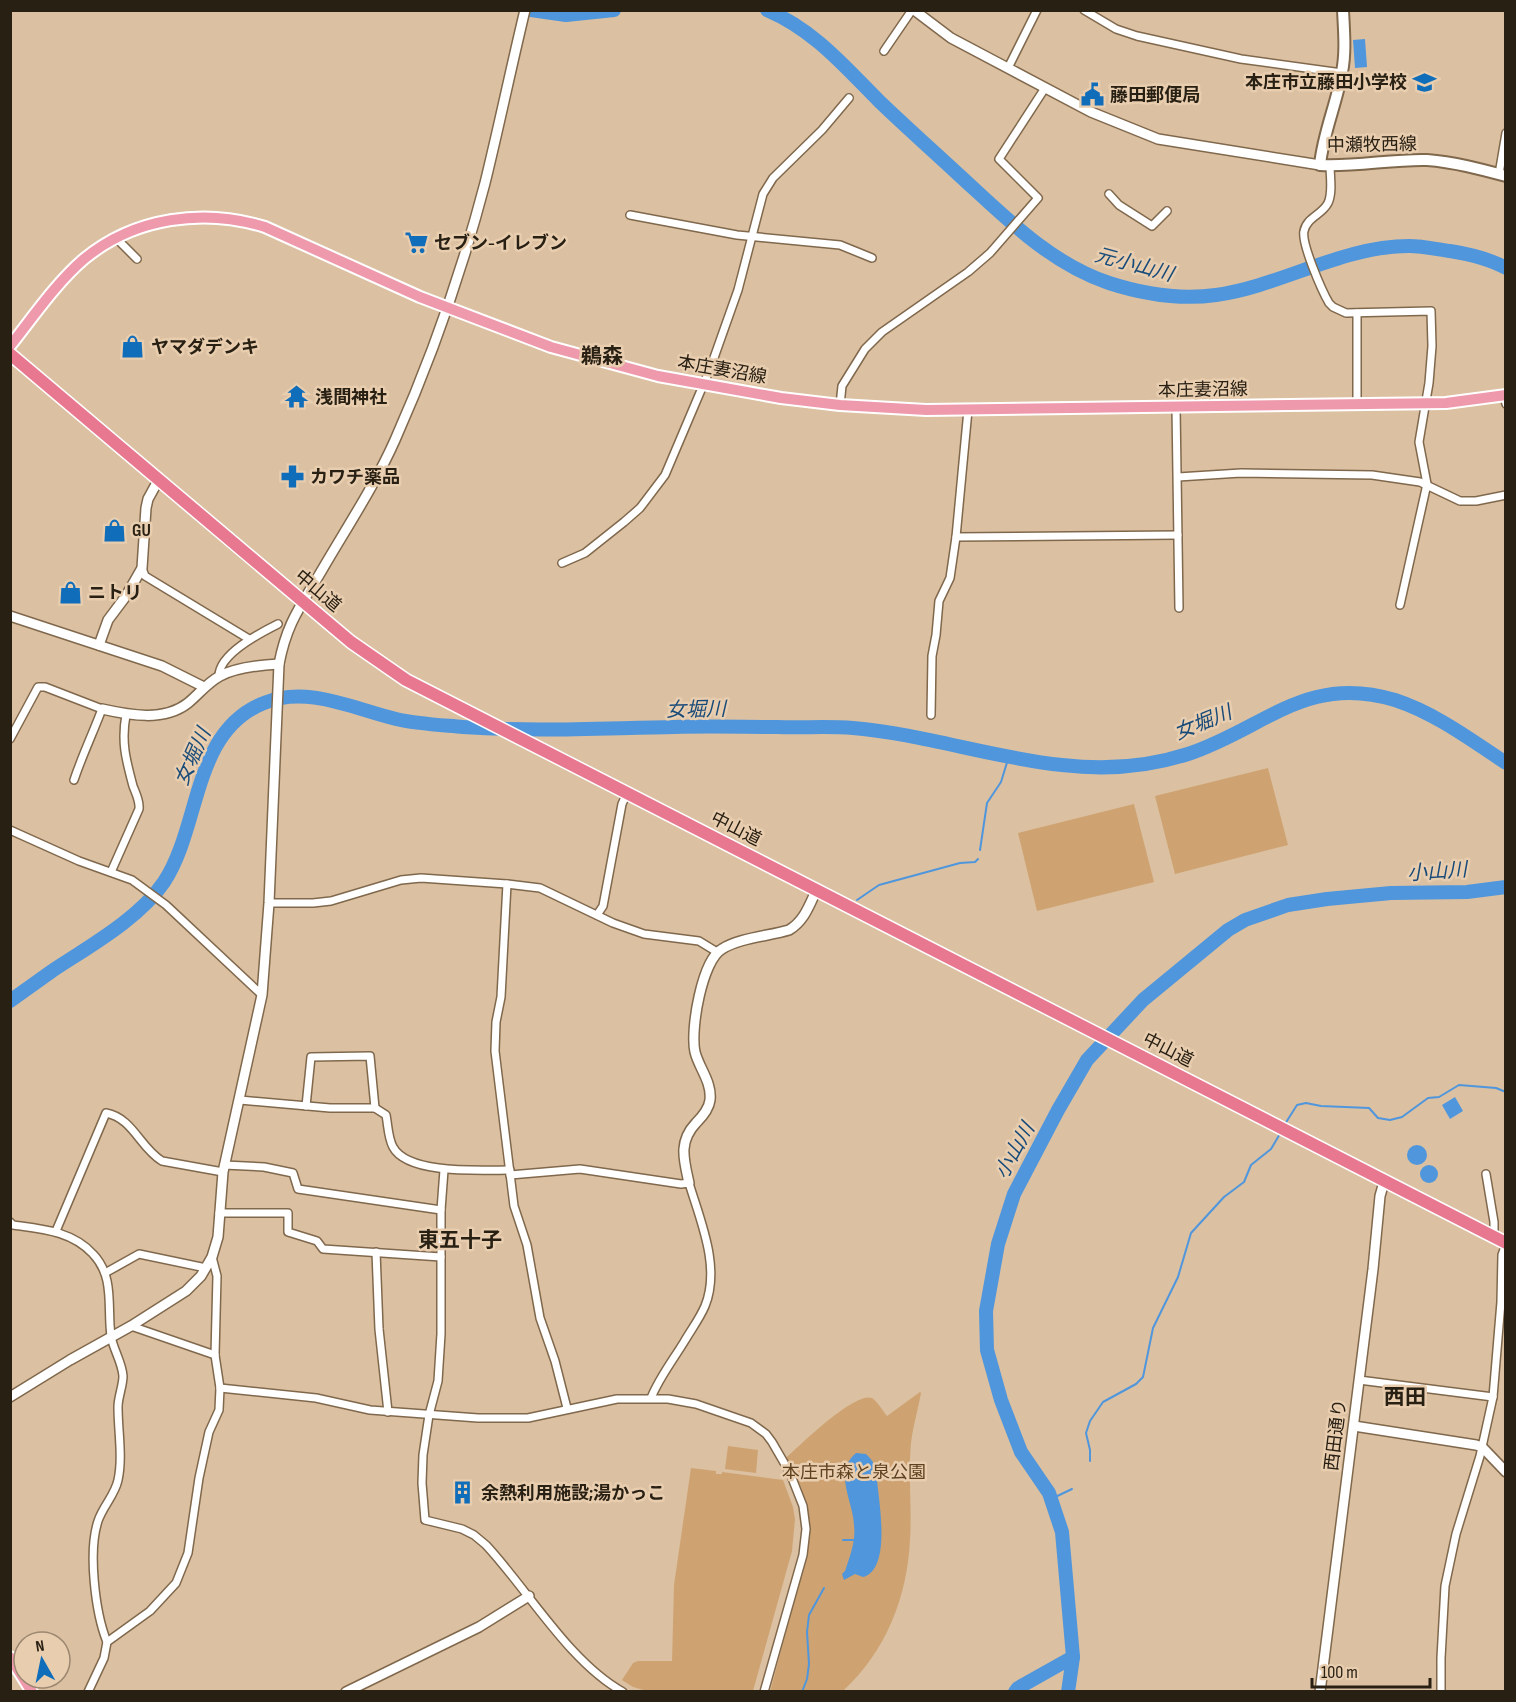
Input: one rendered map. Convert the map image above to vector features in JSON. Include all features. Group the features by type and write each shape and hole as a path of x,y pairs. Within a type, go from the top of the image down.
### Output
{"highway":[{"name":"中山道","path":"10,354 302,602 351,642 413,684 1506,1243"}],"main road":[{"name":"中瀬牧西線","path":"1343,10 1344,56 1342,73 1323,145 1325,165 1428,160 1464,165 1502,175"},
{"name":"本庄妻沼線","path":"10,346 50,296 84,259 116,238 157,223 189,217 222,218 249,222 288,236 420,297 550,347 658,376 840,405 968,410 1426,404 1505,398"},
{"path":"10,1657 32,1692"}],"street":[{"path":"10,1397 186,1291 201,1275 212,1257 218,1237 224,1168 262,995 269,903 279,664 288,629 302,602 376,478 420,381 448,307 484,184 525,10"},
{"path":"884,51 913,10 951,38 1045,88 1091,112 1158,139 1325,165 1330,196 1328,203 1322,211 1308,221 1303,233 1306,247 1329,303 1346,313 1431,311 1432,346 1419,449 1427,484 1400,605"},
{"path":"1008,68 1037,10"},
{"path":"1084,10 1126,33 1241,59 1342,73"},
{"path":"840,405 842,386 873,340 916,307 968,272 1000,242 1038,198 999,159 1045,88"},
{"path":"562,562 585,553 640,508 665,475 710,369 738,290 764,194 773,178 822,130 849,98"},
{"path":"1502,175 1506,133"},
{"path":"1109,194 1119,205 1152,226 1167,211"},
{"path":"630,215 751,237 840,245 872,258"},
{"path":"116,238 137,259"},
{"path":"1357,313 1357,405"},
{"path":"1176,407 1179,608"},
{"path":"931,715 932,656 939,601 950,578 956,537 968,410"},
{"path":"1178,477 1241,473 1372,475 1427,484 1460,501 1476,501 1506,495"},
{"path":"159,479 148,499 146,508 142,568 145,576 249,639"},
{"path":"956,537 1178,535"},
{"path":"99,645 108,620 126,596 142,568"},
{"path":"10,616 162,666 204,687"},
{"path":"219,676 221,667 249,639 278,624"},
{"path":"10,740 38,687 45,687 102,709 126,714 148,715 187,704 219,676 238,670 279,664"},
{"path":"74,780 83,752 94,733 102,709"},
{"path":"111,872 140,809 123,740 126,714"},
{"path":"597,915 603,906 622,804 627,793"},
{"path":"10,830 79,861 132,880 166,905 262,995"},
{"path":"269,903 331,901 401,880 421,878 507,884 540,888 644,934 699,941 717,952"},
{"path":"507,884 501,997 496,1022 495,1052 514,1206 527,1245 540,1318 555,1361 567,1408"},
{"path":"651,1398 705,1307 710,1288 711,1268 707,1247 683,1155 684,1142 689,1131 707,1110 710,1094 695,1052 693,1026 710,962 717,952 727,947 789,930 797,925 816,891"},
{"path":"306,1106 311,1057 370,1056 375,1108"},
{"path":"240,1100 306,1106 375,1108 386,1115 392,1146 401,1158 444,1170 510,1172 580,1169 681,1184 689,1183"},
{"path":"56,1231 106,1113 117,1115 154,1156 162,1161 224,1168 264,1167 292,1173 298,1189 441,1209"},
{"path":"444,1170 441,1209 442,1319 438,1380 429,1415 422,1476 425,1520 452,1526 474,1535 486,1545 506,1566 584,1663 623,1692"},
{"path":"1486,1174 1494,1222 1494,1237"},
{"name":"西田通り","path":"1320,1692 1373,1269 1380,1196 1384,1182"},
{"path":"219,1213 288,1213 288,1232 317,1241 323,1249 441,1257"},
{"path":"10,1222 13,1225 56,1231 79,1241 94,1254 109,1285 111,1337 123,1375 118,1404 120,1465 115,1491 98,1519 92,1549 94,1582 107,1642 104,1658 88,1692"},
{"path":"1441,1692 1445,1586 1456,1534 1471,1489 1493,1397 1501,1302 1502,1255 1506,1243"},
{"path":"376,1252 379,1329 388,1412"},
{"path":"105,1273 139,1254 206,1268"},
{"path":"107,1642 150,1611 176,1583 188,1553 199,1478 209,1432 219,1410 220,1388 215,1355 217,1276 212,1257"},
{"path":"131,1326 215,1355"},
{"path":"1359,1380 1493,1397"},
{"path":"220,1388 316,1398 388,1412 478,1418 528,1418 617,1399 651,1398 696,1404 751,1424 766,1434 772,1442 797,1488 804,1513 805,1546 764,1692"},
{"path":"1354,1426 1482,1447 1506,1472"},
{"path":"346,1692 471,1632 529,1596"}],"green space":[{"path":"1268,768 1288,845 1175,874 1155,796"},
{"path":"1134,804 1154,882 1037,911 1018,833"},
{"name":"本庄市森と泉公園","path":"920,1392 911,1443 908,1562 899,1603 882,1641 871,1659 843,1691 770,1692 808,1549 808,1512 801,1487 786,1458 814,1432 853,1403 864,1398 872,1398 887,1416"},
{"path":"728,1446 758,1450 756,1473 725,1469"},
{"path":"691,1468 716,1471 716,1474 722,1474 722,1472 783,1480 793,1507 795,1519 792,1551 753,1691 647,1691 633,1687 622,1680 633,1663 638,1661 672,1661 674,1585"}],"water":[{"path":"1365,39 1367,67 1355,68 1353,40"},
{"path":"1455,1097 1463,1111 1450,1119 1442,1105"},
{"path":"1413,1145 1421,1145 1427,1151 1427,1159 1421,1165 1413,1165 1407,1159 1407,1151"},
{"path":"1425,1165 1433,1165 1438,1170 1436,1181 1425,1183 1420,1178 1420,1170"},
{"path":"856,1453 866,1454 876,1468 881,1524 880,1551 877,1563 871,1572 863,1577 855,1574 844,1580 842,1574 851,1554 854,1531 845,1478 849,1461"}],"waterway":[{"name":"元小山川","path":"531,10 566,15 614,10"},
{"name":"元小山川","path":"767,10 784,18 828,50 899,120 1028,237 1067,263 1109,283 1162,295 1189,297 1216,295 1264,284 1360,252 1409,246 1471,255 1506,268"},
{"name":"女堀川","path":"10,1001 127,920 153,895 164,882 176,859 210,757 223,735 241,716 264,703 280,698 297,696 314,698 404,721 490,728 853,728 906,735 1036,762 1094,767 1142,765 1188,754 1310,699 1336,694 1364,694 1410,705 1452,728 1506,763"},
{"path":"980,850 987,803 1001,782 1009,756"},
{"path":"857,900 879,885 960,863 975,862 978,859"},
{"name":"小山川","path":"1068,1692 1073,1657 1062,1532 1049,1493 1021,1452 1001,1400 987,1350 986,1311 998,1244 1014,1194 1058,1110 1087,1060 1143,1000 1228,930 1245,920 1288,905 1327,899 1391,893 1467,892 1506,887"},
{"path":"1285,1124 1297,1105 1306,1103 1321,1106 1369,1108 1378,1118 1390,1120 1402,1117 1428,1098 1439,1097 1459,1085 1496,1088 1506,1092"},
{"path":"1090,1461 1086,1433 1090,1421 1103,1402 1136,1384 1143,1377 1153,1328 1178,1277 1191,1233 1224,1197 1244,1182 1251,1165 1271,1149 1281,1132"},
{"path":"1051,1499 1072,1489"},
{"path":"843,1540 856,1540"},
{"path":"802,1692 809,1664 807,1632 809,1615 824,1588"},
{"name":"小山川","path":"1015,1692 1018,1688 1073,1657"}],"place":[{"name":"本庄市立藤田小学校","path":"1425,82"},
{"name":"藤田郵便局","path":"1092,95"},
{"name":"セブン-イレブン","path":"416,243"},
{"name":"ヤマダデンキ","path":"133,347"},
{"name":"浅間神社","path":"297,397"},
{"name":"カワチ薬品","path":"292,477"},
{"name":"GU","path":"114,530"},
{"name":"ニトリ","path":"70,593"},
{"name":"余熱利用施設;湯かっこ","path":"463,1493"}],"district":[{"name":"鵜森","path":"602,356"},
{"name":"東五十子","path":"460,1240"},
{"name":"西田","path":"1405,1397"}]}
